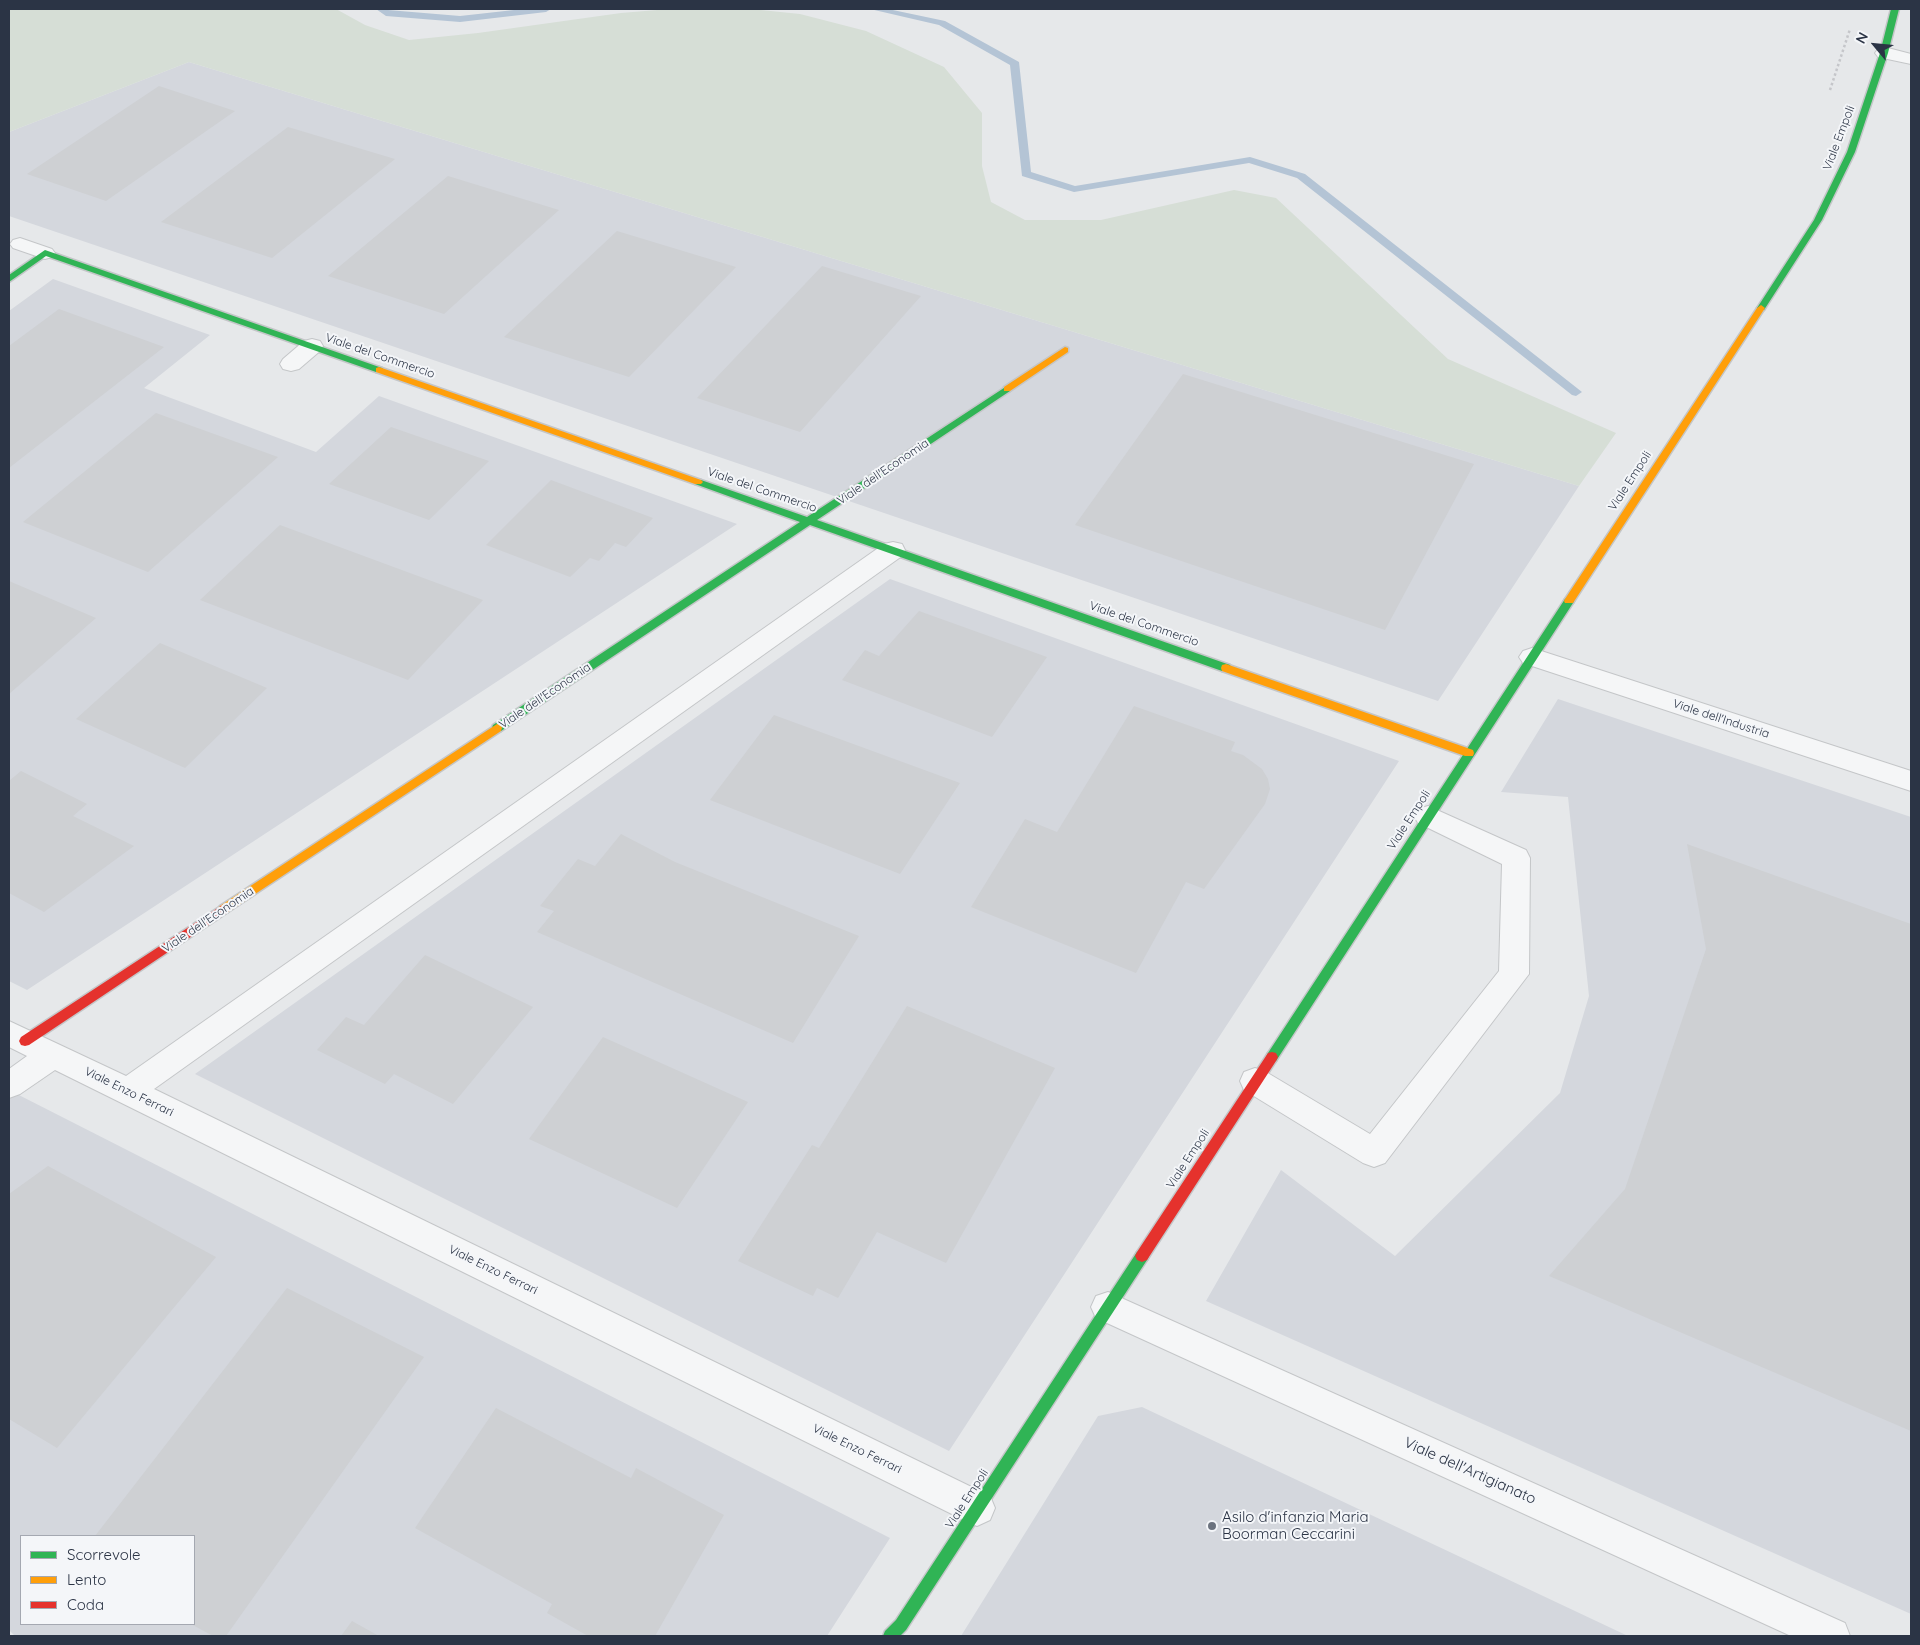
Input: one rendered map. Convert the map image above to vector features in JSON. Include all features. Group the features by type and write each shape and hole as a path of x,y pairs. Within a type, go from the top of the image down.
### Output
{"street":[{"name":"Viale Empoli","path":"890,1636 900,1631 977,1508 1818,220 1851,152 1884,53 1895,9"},
{"path":"1884,53 1911,59"},
{"path":"20,244 45,252"},
{"path":"9,278 45,252"},
{"name":"Viale del Commercio","path":"45,252 1469,753"},
{"path":"291,364 312,346"},
{"name":"Viale dell'Economia","path":"9,1085 29,1043 1065,350"},
{"path":"128,1092 893,550"},
{"name":"Viale dell'Industria","path":"1532,657 1911,781"},
{"path":"1255,1081 1374,1153 1514,974 1516,858 1428,816"},
{"name":"Viale Enzo Ferrari","path":"29,1043 977,1508"},
{"name":"Viale dell'Artigianato","path":"1108,1307 1832,1636"}],"path":[{"path":"1830,92 1850,27"}],"shaded area":[{"path":"9,9 336,9 365,25 409,40 478,33 621,13 669,9 751,9 800,14 866,31 944,67 982,113 982,166 991,202 1025,220 1101,220 1234,190 1276,198 1448,359 1616,433 1579,486 189,62 9,132"},
{"path":"189,62 1579,486 1438,701 9,216 9,132"},
{"path":"53,279 210,335 144,388 316,452 379,396 737,524 27,990 9,981 9,311"},
{"path":"890,579 1399,761 949,1451 195,1074"},
{"path":"1558,699 1911,817 1911,1614 1206,1301 1281,1170 1395,1256 1560,1093 1589,996 1568,797 1501,792"},
{"path":"9,1090 890,1538 827,1636 15,1636 9,1630"},
{"name":"Asilo d'infanzia Maria Boorman Ceccarini","path":"1142,1407 1628,1636 961,1636 1098,1416"}],"building":[{"path":"159,86 235,111 106,201 27,174"},
{"path":"288,127 395,159 272,258 161,222"},
{"path":"448,176 559,210 444,314 328,276"},
{"path":"617,231 736,267 629,377 504,337"},
{"path":"822,266 921,296 800,432 697,398"},
{"path":"59,309 164,347 9,468 9,346"},
{"path":"1183,374 1474,464 1385,630 1075,525"},
{"path":"156,413 278,457 148,572 23,522"},
{"path":"391,427 489,461 429,520 329,484"},
{"path":"551,480 653,518 626,547 615,543 599,561 590,558 570,577 486,545"},
{"path":"280,525 483,600 408,680 200,600"},
{"path":"9,581 96,618 9,694"},
{"path":"919,611 1047,657 992,737 842,680 865,650 879,656"},
{"path":"160,643 267,688 185,768 76,719"},
{"path":"1134,706 1235,742 1231,751 1243,755 1262,769 1268,779 1270,789 1265,804 1204,889 1186,882 1136,973 971,907 1025,819 1057,832"},
{"path":"774,715 960,783 900,874 710,800"},
{"path":"21,771 87,804 73,816 134,846 44,912 9,893 9,781"},
{"path":"621,834 675,862 859,936 793,1043 537,932 554,911 540,906 578,859 595,866"},
{"path":"1687,844 1911,924 1911,1431 1549,1276 1625,1189 1706,949"},
{"path":"425,955 533,1007 453,1104 394,1074 385,1084 317,1050 346,1017 364,1025"},
{"path":"907,1006 1055,1068 946,1263 877,1232 838,1298 817,1288 813,1296 738,1261 812,1145 819,1148"},
{"path":"603,1037 748,1102 677,1208 529,1139"},
{"path":"48,1166 216,1257 57,1448 9,1419 9,1194"},
{"path":"287,1288 424,1357 226,1636 213,1636 193,1625 195,1625 195,1535 96,1535"},
{"path":"496,1408 631,1478 636,1468 724,1515 655,1636 588,1636 547,1613 552,1604 415,1528"},
{"path":"352,1621 379,1636 341,1636"}],"waterway":[{"path":"381,9 386,13 460,19 546,9"},
{"path":"875,9 942,23 1015,64 1026,174 1074,189 1250,160 1301,176 1576,392"}],"traffic: fast":[{"path":"1761,308 1818,220 1851,152 1884,53 1895,9"},
{"path":"9,279 45,253 379,370"},
{"path":"497,728 1007,389"},
{"path":"698,482 1226,668"},
{"path":"1272,1057 1569,601"},
{"path":"890,1636 901,1625 1142,1256"}],"traffic: slow":[{"path":"1569,601 1761,308"},
{"path":"1007,389 1065,350"},
{"path":"379,370 698,482"},
{"path":"1226,668 1469,753"},
{"path":"224,909 497,728"}],"traffic: jam":[{"path":"25,1041 224,909"},
{"path":"1142,1256 1272,1057"}],"place":[{"name":"Asilo d'infanzia Maria Boorman Ceccarini","path":"1212,1526"}]}
